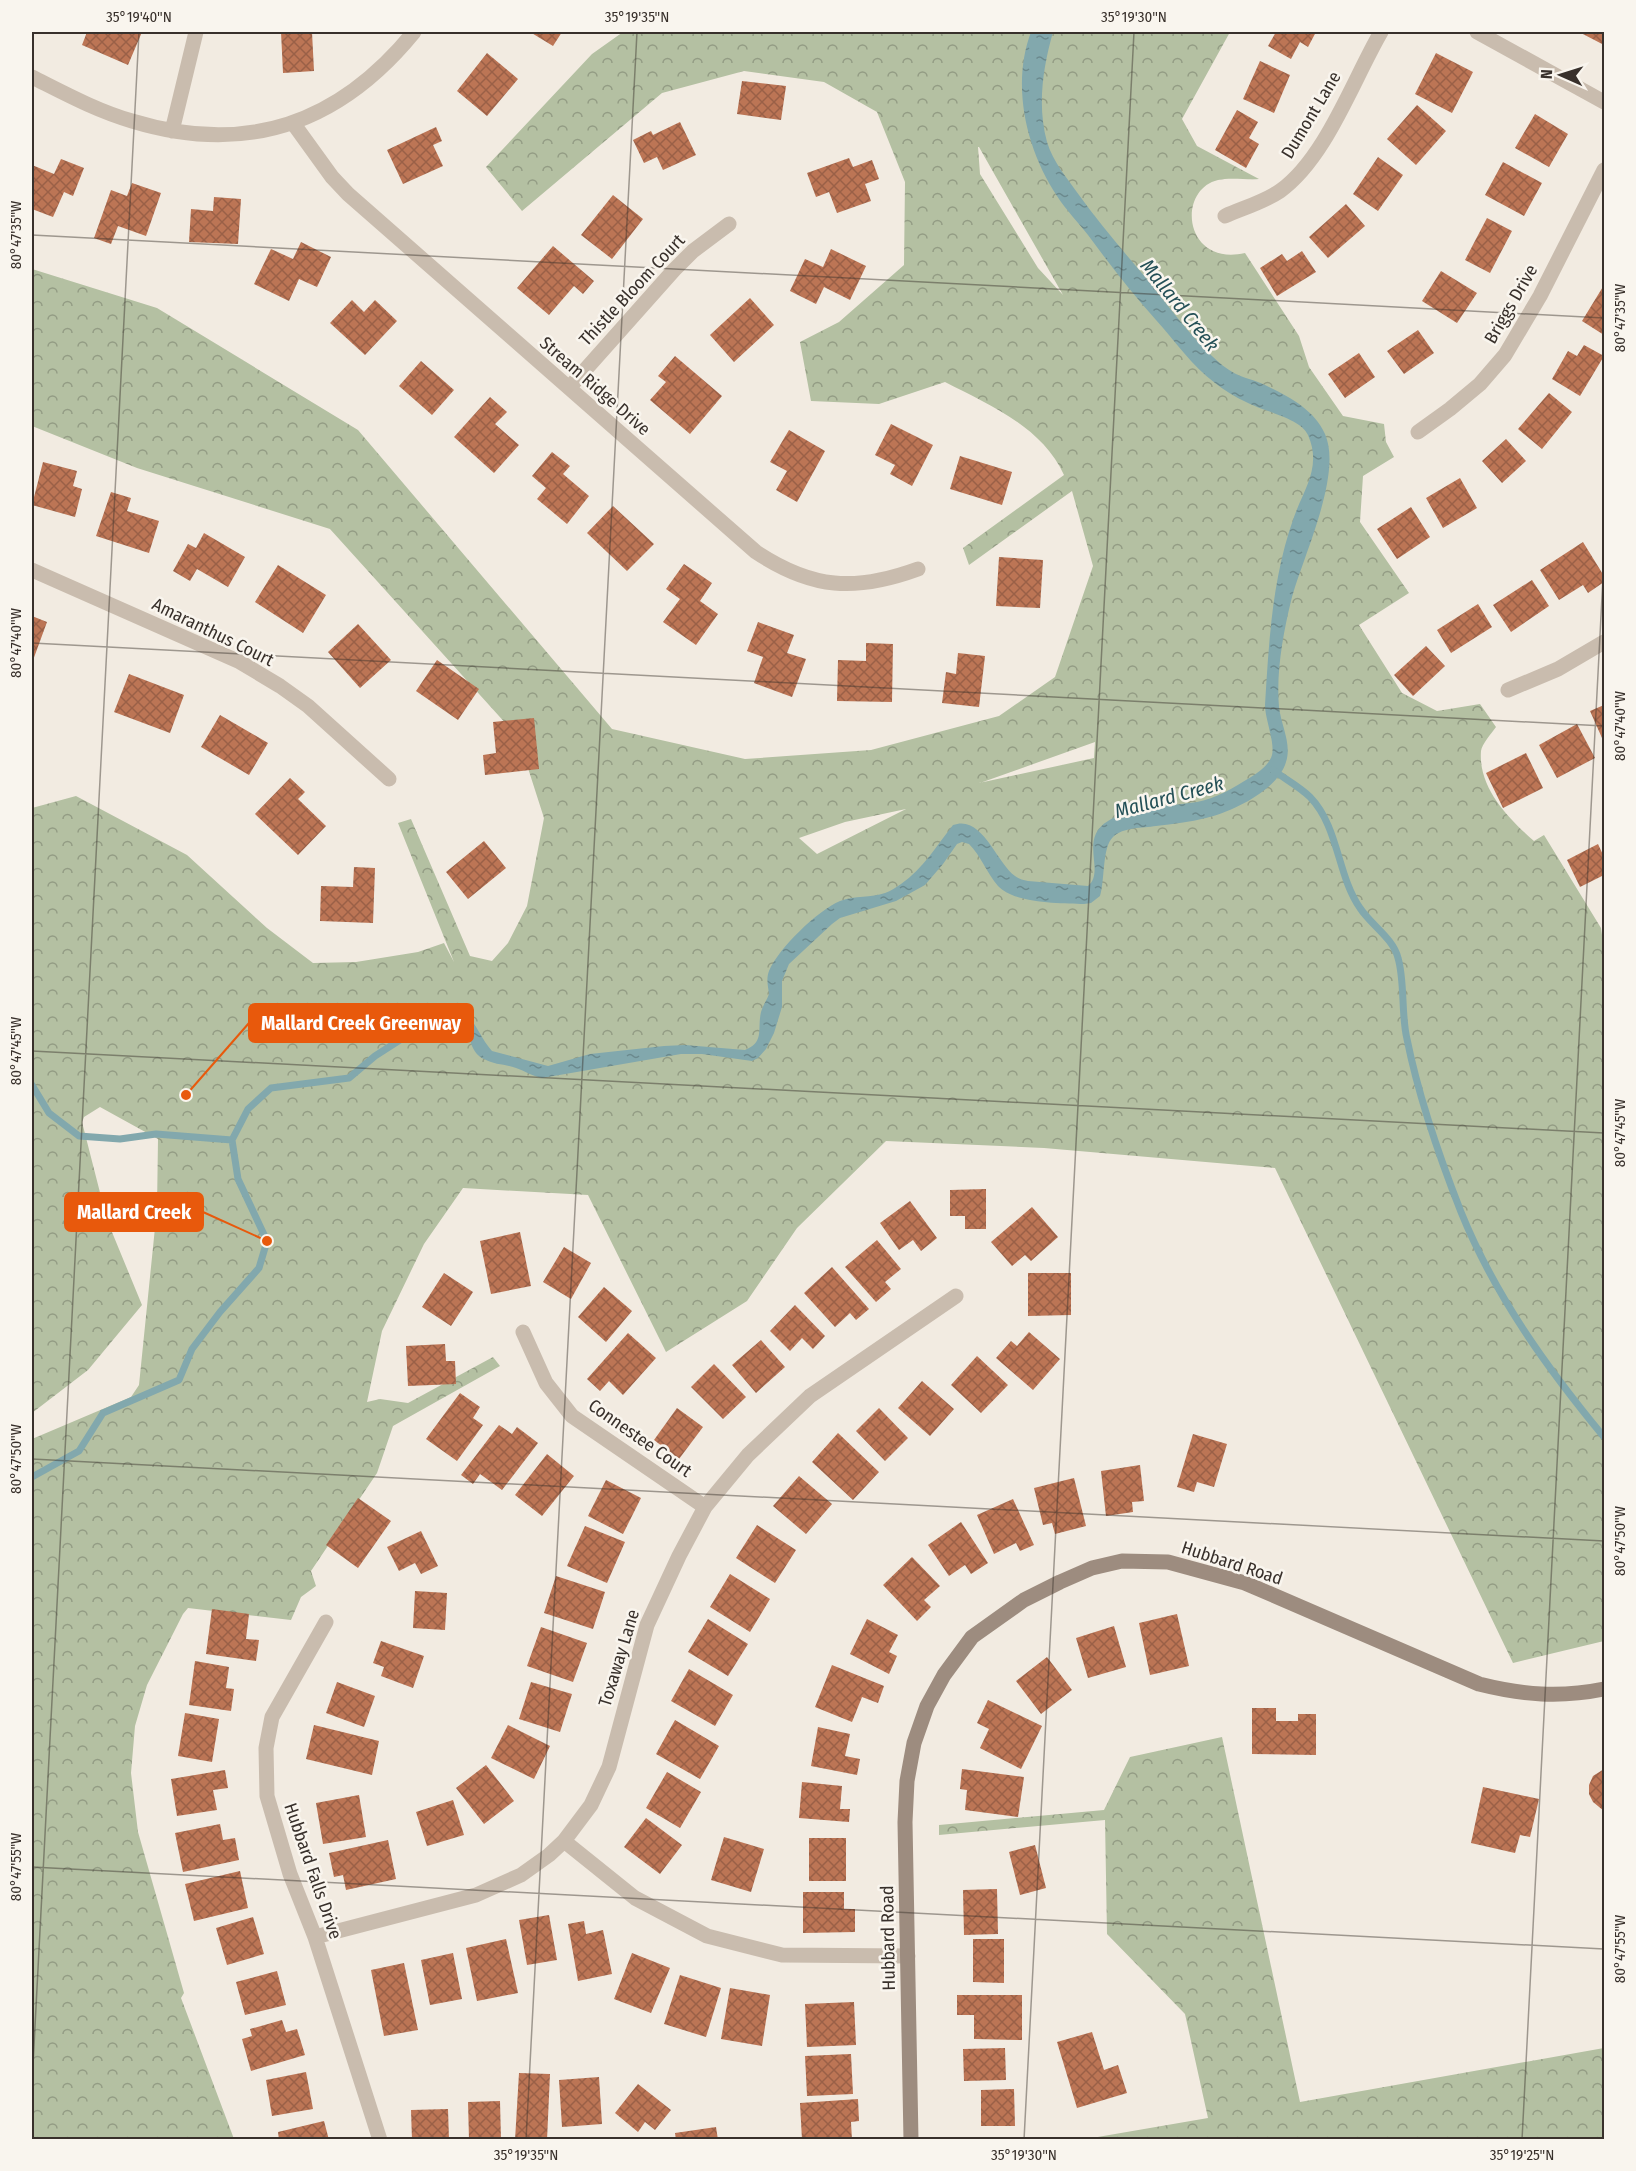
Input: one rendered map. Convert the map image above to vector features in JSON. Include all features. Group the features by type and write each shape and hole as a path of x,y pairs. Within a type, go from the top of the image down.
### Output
{"main road":[{"name":"Hubbard Road","path":"911,2139 905,1822 907,1781 914,1743 927,1706 944,1675 972,1637 1024,1600 1092,1568 1122,1561 1168,1562 1245,1584 1479,1684 1513,1693 1574,1695 1605,1689"}],"street":[{"path":"172,131 196,32"},
{"path":"32,77 132,122 210,136 244,134 293,123 340,101 372,78 414,32"},
{"name":"Dumont Lane","path":"1225,216 1279,192 1298,175 1314,156 1381,32"},
{"path":"1477,32 1605,102"},
{"name":"Stream Ridge Drive","path":"293,123 326,169 348,194 756,552 781,568 826,583 849,584 883,580 918,569"},
{"name":"Briggs Drive","path":"1418,432 1480,384 1505,355 1540,296 1605,170"},
{"name":"Thistle Bloom Court","path":"568,388 674,270 693,251 729,224"},
{"name":"Amaranthus Court","path":"32,570 240,662 308,706 389,779"},
{"path":"1508,690 1558,669 1605,642"},
{"name":"Toxaway Lane","path":"315,1937 476,1895 521,1875 564,1841 591,1805 609,1767 647,1625 705,1507 748,1455 810,1396 956,1296"},
{"name":"Connestee Court","path":"523,1332 546,1383 572,1416 705,1507"},
{"name":"Hubbard Falls Drive","path":"326,1622 272,1717 266,1748 267,1796 290,1874 315,1937 380,2139"},
{"path":"564,1841 634,1898 707,1936 782,1955 908,1956"}],"green space":[{"path":"623,32 1230,32 1182,119 1197,146 1259,179 1223,179 1205,187 1196,198 1192,211 1193,226 1199,239 1209,249 1225,254 1245,253 1299,336 1309,367 1343,416 1384,424 1386,442 1394,457 1363,476 1360,522 1409,593 1359,625 1402,693 1437,711 1480,704 1496,727 1481,751 1484,778 1490,790 1505,813 1534,841 1544,835 1601,928 1604,949 1604,1641 1513,1663 1275,1168 1044,1148 886,1141 797,1228 747,1301 666,1352 588,1195 463,1188 424,1244 382,1331 367,1402 380,1399 408,1403 493,1357 500,1366 393,1426 377,1473 311,1571 316,1586 301,1597 291,1620 188,1608 147,1685 135,1726 131,1773 138,1832 184,1993 181,1998 234,2139 32,2139 32,1439 131,1397 139,1385 157,1208 158,1139 100,1107 84,1117 82,1122 107,1220 142,1305 88,1370 32,1413 32,808 76,796 187,855 267,928 313,963 356,962 418,952 444,943 454,962 398,823 411,819 470,956 492,961 508,943 527,906 544,818 518,737 330,529 137,468 32,426 32,269 157,308 358,430 612,729 745,759 871,750 999,716 1055,677 1093,566 1072,491 969,565 963,548 1064,475 1042,443 997,409 945,382 879,404 811,401 800,342 839,322 904,265 905,182 877,112 824,82 744,71 662,93 522,211 486,167 592,54","holes":["978,147 1063,295 1038,268 980,174","1095,742 1094,758 982,782","906,809 817,854 799,838 845,822"]},
{"path":"1222,1737 1300,2102 1604,2048 1604,2139 1086,2139 1208,2118 1185,2014 1107,1934 1105,1820 939,1835 939,1825 1104,1810 1130,1757"}],"water":[{"path":"1031,32 1053,32 1042,87 1044,128 1053,156 1079,195 1175,315 1211,355 1234,373 1265,385 1300,404 1314,417 1325,434 1329,451 1329,471 1325,494 1291,601 1281,654 1278,681 1279,707 1288,755 1281,772 1264,790 1228,811 1175,824 1133,828 1117,834 1109,842 1107,848 1100,896 1091,903 1051,903 1015,896 998,886 969,844 962,842 957,844 925,885 896,901 840,918 789,964 782,981 782,1007 774,1033 766,1049 752,1061 702,1054 681,1054 542,1078 484,1059 477,1054 465,1029 460,1024 439,1021 438,1013 451,1013 468,1018 492,1051 548,1066 590,1054 664,1046 685,1045 745,1050 758,1039 761,1012 769,994 767,980 769,971 790,942 810,921 840,901 880,895 901,884 923,864 953,825 963,823 972,826 988,841 1008,869 1020,879 1088,886 1093,880 1095,837 1099,828 1108,821 1140,809 1197,802 1211,798 1254,775 1271,759 1273,750 1265,705 1276,586 1294,517 1310,478 1312,447 1308,435 1298,424 1238,398 1218,386 1199,369 1130,289 1057,196 1037,158 1025,116 1022,73"}],"building":[{"path":"87,32 142,32 128,65 82,45"},
{"path":"281,32 312,32 314,71 283,73"},
{"path":"530,32 562,32 553,46"},
{"path":"1276,32 1316,32 1308,47 1300,42 1291,59 1268,46"},
{"path":"1579,32 1604,32 1604,45"},
{"path":"487,53 518,79 487,116 457,91"},
{"path":"1436,53 1473,72 1452,113 1415,94"},
{"path":"1260,61 1290,75 1274,113 1243,99"},
{"path":"742,81 786,86 781,120 737,114"},
{"path":"1417,105 1446,131 1416,165 1387,139"},
{"path":"1237,110 1258,122 1249,138 1259,144 1246,168 1215,150"},
{"path":"1535,114 1568,134 1549,167 1515,148"},
{"path":"680,122 696,155 663,170 657,157 644,163 633,140 651,131 653,135"},
{"path":"436,127 442,141 433,145 443,166 403,184 387,150"},
{"path":"1378,157 1403,175 1378,211 1353,194"},
{"path":"849,158 853,167 872,160 879,179 865,184 871,201 837,213 829,192 816,197 807,173"},
{"path":"61,159 84,168 73,196 64,192 53,217 32,209 32,165 54,174"},
{"path":"1503,162 1542,183 1524,216 1485,195"},
{"path":"132,183 161,193 146,236 118,226 111,244 94,238 111,190 127,196"},
{"path":"613,195 643,219 612,259 581,235"},
{"path":"214,197 241,199 238,244 189,242 191,209 213,211"},
{"path":"1346,204 1365,226 1328,258 1309,237"},
{"path":"1487,218 1512,231 1490,273 1465,260"},
{"path":"301,242 331,257 317,287 299,279 289,301 254,284 271,249 293,259"},
{"path":"553,246 594,281 583,294 574,286 549,315 517,288"},
{"path":"831,249 866,266 850,300 824,287 816,304 790,291 805,259 823,267"},
{"path":"1302,251 1316,272 1277,296 1260,268 1282,254 1287,261"},
{"path":"1441,271 1477,293 1457,323 1422,301"},
{"path":"1604,285 1604,335 1582,321"},
{"path":"750,298 774,325 734,362 710,335"},
{"path":"352,300 364,312 375,300 397,321 365,355 330,323"},
{"path":"1418,330 1434,353 1404,374 1387,351"},
{"path":"1584,345 1604,356 1580,396 1552,379 1568,351 1577,356"},
{"path":"1359,353 1375,377 1345,398 1328,374"},
{"path":"675,356 722,396 690,434 650,400 666,382 658,376"},
{"path":"421,361 454,390 432,415 399,386"},
{"path":"1549,393 1572,412 1542,449 1518,429"},
{"path":"490,397 507,412 495,424 519,445 494,473 454,437"},
{"path":"891,424 933,445 912,486 890,474 895,465 875,455"},
{"path":"789,430 825,451 797,502 776,490 787,471 770,462"},
{"path":"1506,439 1526,461 1502,483 1482,461"},
{"path":"552,452 570,466 563,474 589,496 567,524 537,499 546,488 532,476"},
{"path":"960,456 1012,472 1002,505 950,489"},
{"path":"43,462 77,471 73,486 82,489 75,517 32,505"},
{"path":"1460,478 1477,508 1443,528 1426,498"},
{"path":"111,492 131,498 127,511 159,521 149,553 96,536"},
{"path":"613,506 654,544 627,571 587,533"},
{"path":"1411,507 1430,537 1397,559 1377,529"},
{"path":"204,533 245,557 228,587 197,569 190,581 173,571 188,544 196,548"},
{"path":"1583,542 1604,576 1604,582 1588,593 1583,585 1559,600 1540,570"},
{"path":"999,557 1043,560 1040,608 996,606"},
{"path":"684,564 712,583 700,601 718,614 696,645 663,622 680,599 666,589"},
{"path":"278,565 326,595 303,633 255,602"},
{"path":"1532,580 1549,606 1511,632 1493,605"},
{"path":"1478,604 1492,627 1451,653 1437,630"},
{"path":"32,616 47,622 32,663"},
{"path":"758,622 794,635 787,653 806,659 792,697 754,683 763,657 747,651"},
{"path":"358,624 391,660 360,688 328,652"},
{"path":"866,643 893,644 892,702 837,701 838,660 866,661"},
{"path":"1426,646 1445,666 1413,696 1394,675"},
{"path":"958,653 985,656 979,707 942,703 946,672 956,674"},
{"path":"437,660 479,689 458,720 416,691"},
{"path":"129,674 184,695 170,733 114,712"},
{"path":"1604,705 1604,737 1602,738 1590,711"},
{"path":"220,715 268,743 249,775 201,747"},
{"path":"534,718 539,769 485,775 483,755 496,753 493,722"},
{"path":"1577,724 1595,758 1557,778 1539,745"},
{"path":"1526,753 1543,788 1503,808 1486,773"},
{"path":"290,778 305,792 298,799 326,826 298,855 255,814"},
{"path":"484,841 506,868 468,899 446,872"},
{"path":"1598,844 1604,857 1604,875 1580,887 1567,860"},
{"path":"354,867 375,868 373,923 320,921 321,886 353,887"},
{"path":"986,1189 986,1229 965,1229 965,1216 950,1216 950,1190"},
{"path":"910,1201 937,1238 921,1251 913,1240 899,1250 880,1223"},
{"path":"1032,1207 1058,1237 1031,1261 1025,1255 1012,1266 991,1242"},
{"path":"520,1232 531,1286 491,1294 480,1241"},
{"path":"877,1240 901,1269 885,1282 891,1289 876,1302 845,1267"},
{"path":"564,1247 591,1263 571,1299 543,1282"},
{"path":"832,1267 869,1309 856,1320 850,1313 835,1327 804,1293"},
{"path":"444,1273 473,1292 451,1326 422,1307"},
{"path":"1028,1273 1071,1273 1071,1315 1028,1316"},
{"path":"604,1287 632,1311 606,1342 578,1317"},
{"path":"795,1305 825,1336 813,1349 802,1338 790,1351 770,1331"},
{"path":"1029,1332 1060,1359 1033,1390 996,1358 1011,1341 1017,1346"},
{"path":"628,1333 656,1358 623,1395 609,1381 600,1391 587,1379"},
{"path":"761,1340 785,1367 756,1393 732,1365"},
{"path":"445,1344 446,1361 455,1361 456,1384 408,1386 406,1346"},
{"path":"977,1356 1008,1385 981,1413 951,1385"},
{"path":"714,1364 746,1397 723,1419 691,1387"},
{"path":"922,1381 954,1409 930,1436 898,1408"},
{"path":"460,1393 480,1407 473,1418 483,1425 457,1461 426,1439"},
{"path":"677,1408 703,1427 679,1459 654,1440"},
{"path":"879,1408 908,1438 885,1461 856,1431"},
{"path":"499,1425 512,1434 517,1427 538,1443 502,1490 480,1474 473,1484 461,1475"},
{"path":"838,1433 879,1472 853,1500 812,1462"},
{"path":"1193,1434 1227,1444 1214,1487 1197,1482 1194,1492 1177,1487"},
{"path":"547,1454 574,1476 542,1516 515,1495"},
{"path":"1140,1465 1144,1501 1132,1502 1133,1512 1106,1516 1101,1471"},
{"path":"799,1476 832,1504 806,1534 773,1506"},
{"path":"1074,1478 1086,1526 1055,1534 1052,1523 1043,1525 1034,1488"},
{"path":"606,1480 641,1498 623,1534 588,1516"},
{"path":"358,1498 391,1521 358,1568 326,1545"},
{"path":"1013,1499 1034,1545 1020,1551 1016,1543 994,1554 977,1515"},
{"path":"961,1522 988,1563 971,1574 965,1565 949,1576 928,1545"},
{"path":"757,1525 796,1550 775,1583 736,1558"},
{"path":"585,1526 625,1542 607,1583 567,1566"},
{"path":"421,1531 438,1566 421,1574 415,1563 399,1571 387,1547"},
{"path":"912,1557 940,1586 924,1600 931,1607 917,1621 883,1585"},
{"path":"730,1574 770,1599 750,1632 710,1607"},
{"path":"556,1576 605,1592 593,1629 544,1613"},
{"path":"415,1591 447,1593 445,1630 413,1628"},
{"path":"212,1609 249,1614 246,1639 259,1640 256,1661 206,1654"},
{"path":"1177,1614 1189,1666 1150,1675 1139,1623"},
{"path":"708,1619 748,1644 728,1676 688,1652"},
{"path":"867,1619 898,1635 889,1652 897,1656 889,1674 850,1654"},
{"path":"1114,1626 1126,1667 1088,1678 1076,1638"},
{"path":"541,1627 587,1643 573,1682 527,1666"},
{"path":"381,1641 424,1656 413,1688 381,1676 384,1667 373,1663"},
{"path":"1047,1657 1072,1690 1041,1714 1016,1681"},
{"path":"195,1661 229,1667 226,1688 234,1689 231,1711 189,1705"},
{"path":"832,1665 884,1686 878,1703 862,1697 852,1722 815,1707"},
{"path":"689,1669 733,1695 715,1726 671,1701"},
{"path":"337,1682 375,1696 364,1727 326,1713"},
{"path":"531,1682 572,1694 560,1732 519,1719"},
{"path":"988,1700 1042,1726 1021,1769 980,1748 989,1729 977,1723"},
{"path":"1252,1708 1276,1708 1276,1721 1298,1721 1298,1714 1316,1714 1316,1755 1252,1754"},
{"path":"185,1713 219,1719 212,1762 178,1756"},
{"path":"675,1720 719,1746 700,1779 656,1754"},
{"path":"314,1725 379,1741 372,1775 306,1759"},
{"path":"508,1725 550,1746 534,1779 491,1758"},
{"path":"818,1727 850,1734 845,1756 860,1759 857,1775 811,1766"},
{"path":"486,1765 514,1801 484,1824 456,1788"},
{"path":"962,1769 1024,1777 1018,1817 965,1810 967,1790 960,1789"},
{"path":"1604,1769 1604,1811 1593,1802 1589,1794 1589,1785 1593,1776"},
{"path":"225,1770 228,1788 213,1790 217,1810 177,1816 171,1779"},
{"path":"667,1772 701,1792 680,1828 646,1808"},
{"path":"802,1782 842,1786 840,1809 850,1809 849,1822 799,1818"},
{"path":"1483,1787 1539,1799 1530,1837 1520,1835 1515,1853 1471,1843"},
{"path":"359,1795 366,1837 323,1844 316,1803"},
{"path":"453,1800 464,1835 427,1846 416,1812"},
{"path":"646,1818 682,1845 660,1874 624,1847"},
{"path":"220,1824 223,1840 235,1838 239,1860 183,1872 175,1833"},
{"path":"724,1837 764,1849 751,1892 711,1880"},
{"path":"809,1838 846,1838 846,1881 809,1881"},
{"path":"388,1840 396,1879 346,1890 343,1875 334,1877 329,1853"},
{"path":"1035,1845 1046,1888 1020,1895 1009,1852"},
{"path":"240,1871 248,1908 194,1921 185,1884"},
{"path":"997,1889 998,1934 964,1935 963,1890"},
{"path":"803,1892 844,1892 844,1909 855,1909 855,1932 803,1933"},
{"path":"549,1915 557,1960 527,1965 519,1920"},
{"path":"253,1917 264,1954 227,1965 216,1928"},
{"path":"584,1921 586,1934 603,1930 612,1974 578,1981 568,1924"},
{"path":"506,1939 518,1993 477,2001 466,1948"},
{"path":"973,1939 1004,1939 1004,1983 973,1982"},
{"path":"453,1953 462,1999 430,2005 421,1960"},
{"path":"632,1953 670,1968 651,2013 614,1999"},
{"path":"404,1963 418,2030 384,2036 371,1970"},
{"path":"277,1971 286,2005 245,2015 236,1982"},
{"path":"680,1975 721,1988 706,2037 664,2024"},
{"path":"730,1988 770,1995 762,2046 721,2039"},
{"path":"957,1995 1022,1995 1022,2040 974,2039 974,2015 957,2015"},
{"path":"854,2002 856,2045 807,2047 805,2004"},
{"path":"282,2020 286,2032 297,2029 305,2055 251,2071 242,2039 252,2036 250,2029"},
{"path":"1092,2032 1104,2070 1118,2065 1127,2093 1077,2108 1057,2042"},
{"path":"1005,2048 1006,2080 964,2081 963,2049"},
{"path":"851,2054 853,2094 807,2096 805,2056"},
{"path":"306,2072 313,2109 272,2116 266,2080"},
{"path":"519,2073 550,2074 547,2140 515,2140"},
{"path":"599,2077 602,2124 562,2127 559,2080"},
{"path":"638,2084 671,2110 655,2130 645,2122 638,2132 615,2113"},
{"path":"1014,2089 1015,2126 981,2126 981,2090"},
{"path":"858,2099 859,2121 851,2122 852,2140 802,2140 800,2103"},
{"path":"500,2101 501,2140 469,2140 468,2102"},
{"path":"448,2109 449,2140 412,2140 411,2110"},
{"path":"324,2121 329,2140 279,2140 278,2132"},
{"path":"716,2127 718,2140 676,2140 675,2133"}],"waterway":[{"path":"1273,770 1306,793 1320,809 1327,822 1352,895 1360,908 1392,944 1398,958 1402,977 1405,1030 1417,1083 1445,1170 1475,1243 1506,1302 1524,1330 1562,1385 1604,1437"},
{"name":"Mallard Creek","path":"32,1477 79,1451 103,1413 179,1380 192,1349 220,1312 259,1268 267,1241 238,1179 232,1140 248,1109 271,1088 349,1078 375,1056 417,1029 438,1017 446,1017"},
{"path":"32,1085 49,1113 79,1136 120,1139 156,1134 232,1140"}],"place":[{"name":"Mallard Creek Greenway","path":"186,1095"},
{"name":"Mallard Creek","path":"267,1241"}]}
